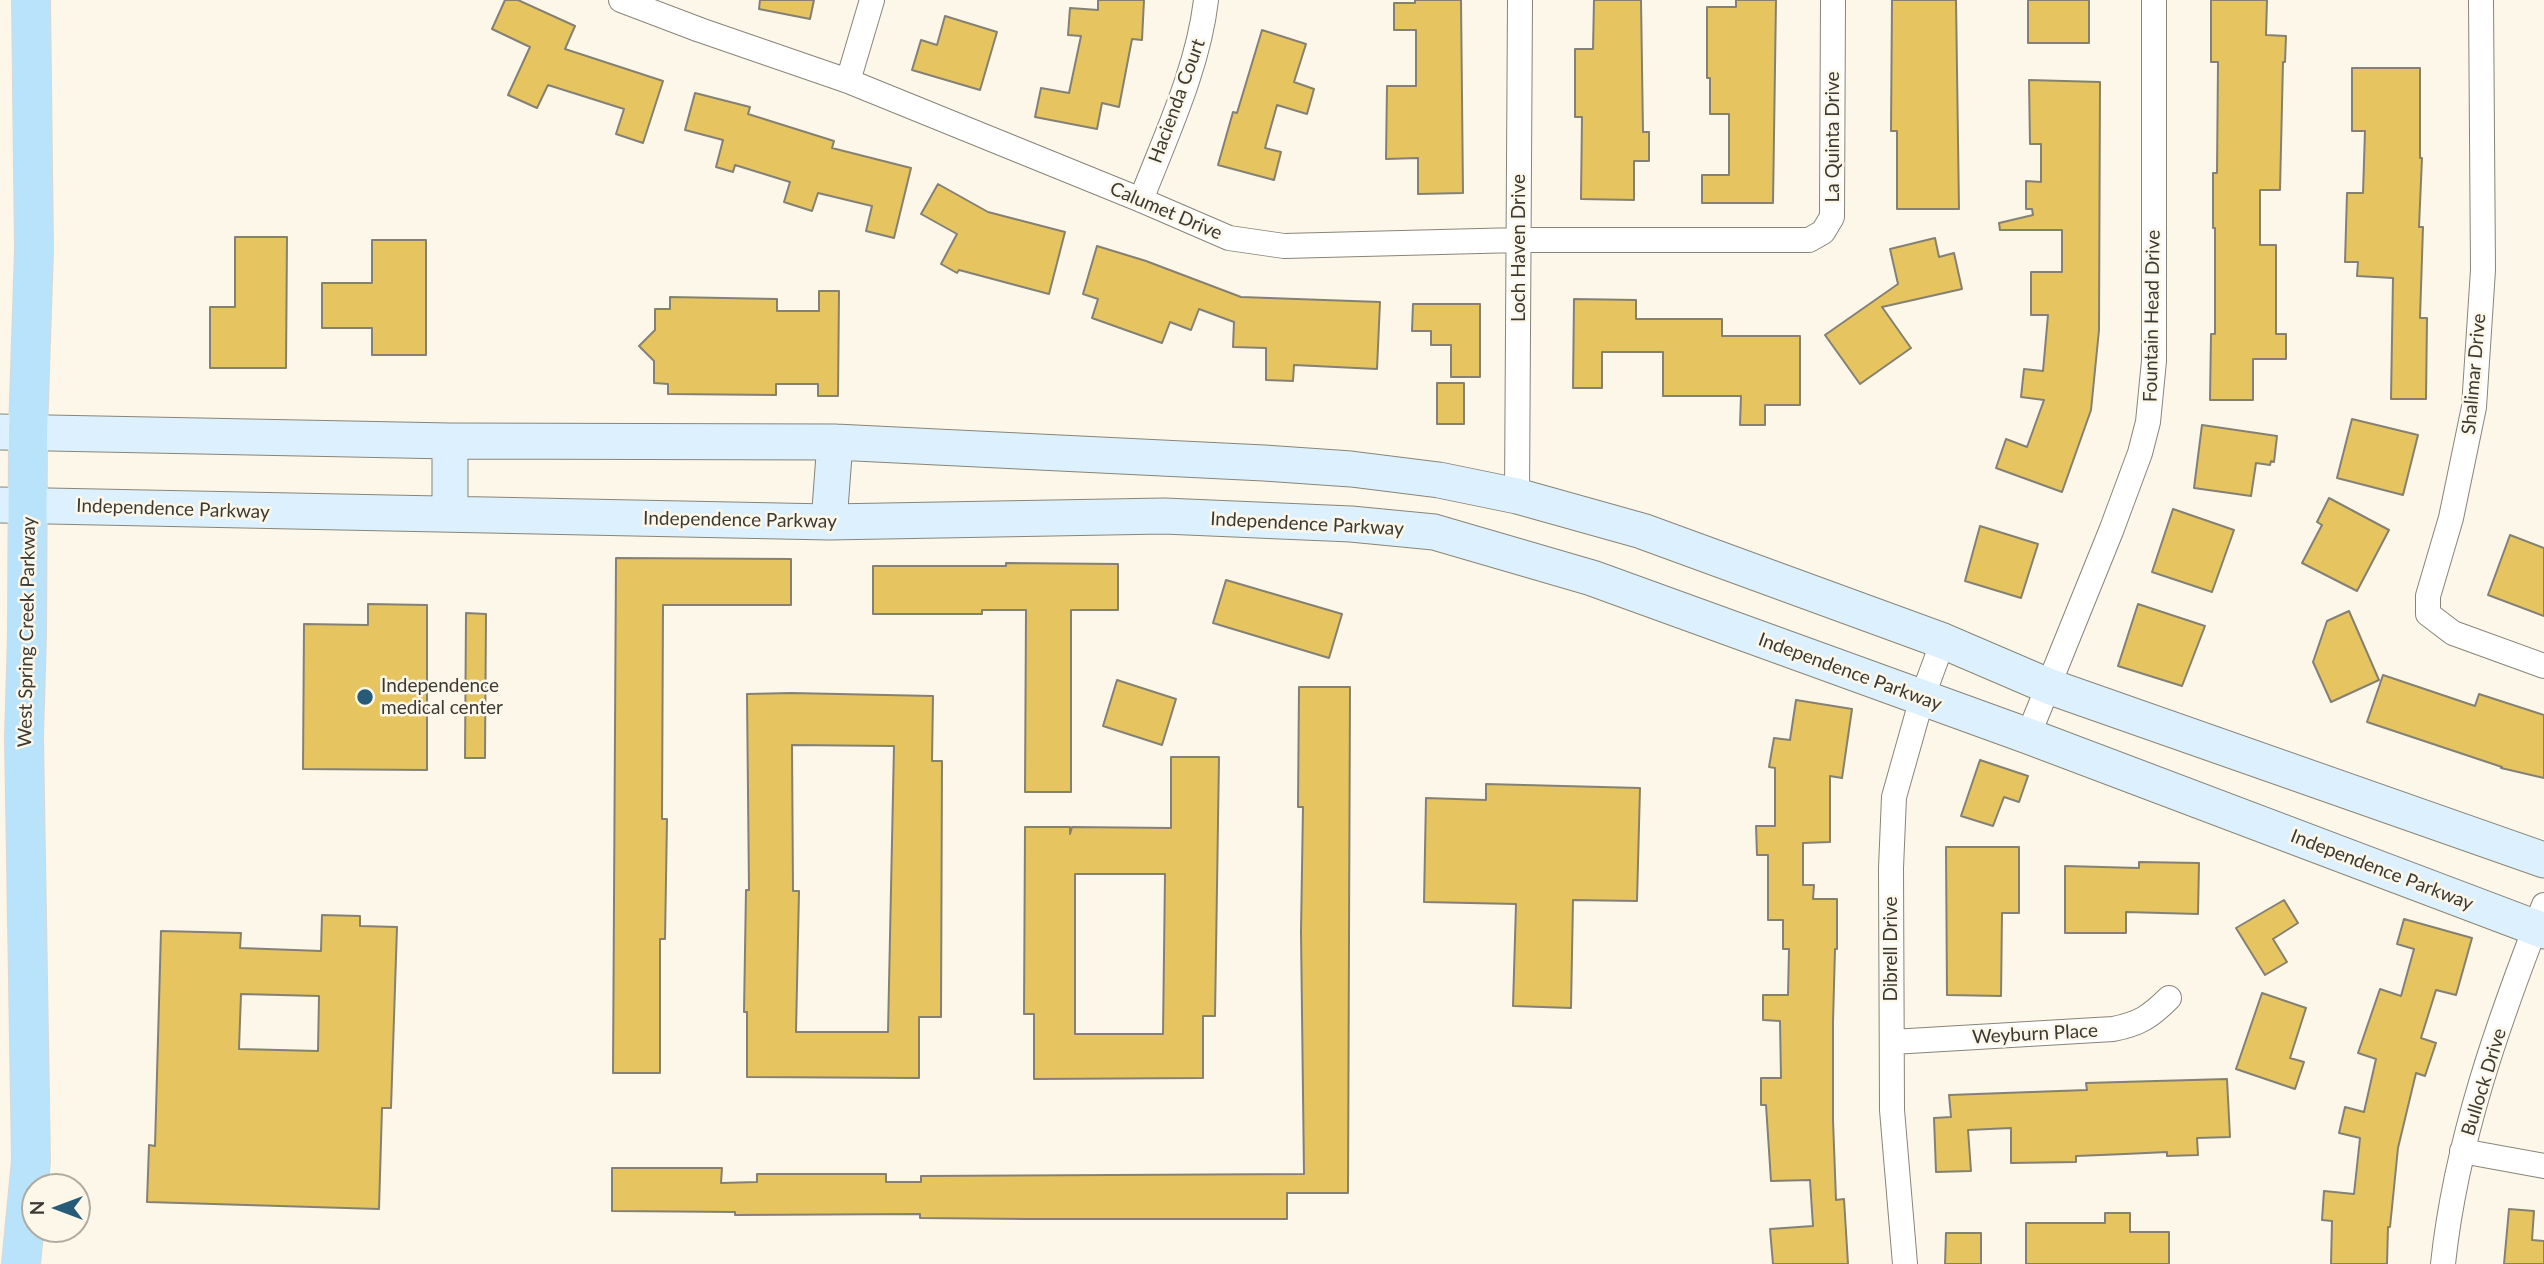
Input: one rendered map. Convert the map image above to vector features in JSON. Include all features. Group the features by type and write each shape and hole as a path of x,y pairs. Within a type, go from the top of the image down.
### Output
{"main road":[{"name":"West Spring Creek Parkway","path":"21,1264 31,1161 24,737 14,432 34,249 32,0"},
{"path":"14,432 450,441 835,442 1351,469 1439,480 1517,496 1642,531 1943,642 2049,687 2544,860"},
{"path":"450,441 450,513"},
{"path":"829,522 835,442"},
{"path":"1511,554 1517,496"},
{"name":"Independence Parkway","path":"15,505 829,522 1164,516 1352,523 1434,532 1592,578 2541,921"}],"street":[{"name":"Calumet Drive","path":"621,0 848,80 1229,238 1284,246 1519,240 1786,240"},
{"path":"848,80 872,0"},
{"name":"Hacienda Court","path":"1141,200 1189,73 1202,31 1206,0"},
{"name":"Loch Haven Drive","path":"1517,496 1520,0"},
{"name":"La Quinta Drive","path":"1786,240 1809,240 1819,236 1832,216 1833,0"},
{"name":"Fountain Head Drive","path":"2028,736 2111,531 2140,453 2148,422 2154,360 2154,0"},
{"name":"Shalimar Drive","path":"2481,0 2483,270 2474,407 2451,518 2428,596 2428,614 2453,633 2544,666"},
{"name":"Dibrell Drive","path":"1905,1264 1892,1110 1891,868 1894,797 1922,698 1943,642"},
{"name":"Bullock Drive","path":"2443,1264 2462,1151 2481,1085 2541,921"},
{"name":"Weyburn Place","path":"1892,1042 2113,1029 2136,1024 2155,1012 2169,998"},
{"path":"2462,1151 2544,1166"}],"building":[{"path":"505,0 518,0 575,26 565,49 663,81 643,143 616,134 624,109 548,85 537,108 508,95 530,47 492,29"},
{"path":"760,0 814,0 810,19 759,9"},
{"path":"1098,0 1144,0 1142,40 1132,39 1119,107 1102,103 1097,129 1035,117 1041,88 1069,93 1081,36 1068,35 1070,8 1098,10"},
{"path":"1415,0 1461,0 1463,193 1418,194 1418,158 1386,159 1387,86 1416,86 1416,30 1394,30 1394,3 1415,3"},
{"path":"1594,0 1641,0 1643,132 1649,132 1649,161 1634,161 1634,200 1581,199 1582,117 1575,117 1575,49 1593,49"},
{"path":"1736,0 1776,0 1773,203 1702,203 1702,175 1729,175 1729,114 1710,114 1707,7 1736,7"},
{"path":"1892,0 1956,0 1959,209 1897,209 1897,131 1891,131"},
{"path":"2028,0 2089,0 2089,43 2028,43"},
{"path":"2211,0 2267,0 2266,35 2286,36 2280,190 2260,190 2260,245 2276,245 2276,334 2286,334 2286,359 2253,359 2253,400 2210,400 2211,334 2215,334 2213,173 2217,173 2218,62 2211,62"},
{"path":"945,16 997,32 980,90 912,70 921,40 937,45"},
{"path":"1262,30 1306,44 1294,82 1314,89 1307,114 1277,105 1265,148 1281,152 1274,180 1218,165 1233,112 1237,113"},
{"path":"2352,68 2420,68 2422,158 2419,227 2423,227 2420,318 2427,318 2426,399 2391,399 2393,278 2357,276 2358,262 2345,262 2347,193 2363,193 2365,131 2352,131"},
{"path":"2029,80 2100,82 2099,330 2091,410 2062,492 1996,468 2006,439 2027,447 2044,400 2021,397 2024,369 2043,371 2048,315 2031,315 2031,272 2062,272 2062,230 2000,230 1999,223 2033,215 2032,209 2026,209 2026,181 2041,182 2041,144 2030,144"},
{"path":"695,93 750,107 748,114 834,141 832,148 911,168 894,238 866,231 872,206 818,193 812,211 784,202 790,182 735,165 733,172 716,167 723,140 685,130"},
{"path":"938,184 988,212 1065,232 1049,294 959,270 957,273 941,264 957,234 921,214"},
{"path":"235,237 287,237 286,368 210,368 210,307 235,307"},
{"path":"1935,238 1939,257 1954,253 1962,289 1882,307 1911,348 1860,384 1825,335 1898,284 1890,249"},
{"path":"372,240 426,240 426,355 372,355 372,328 322,328 322,283 372,283"},
{"path":"1097,246 1146,261 1241,297 1380,302 1377,369 1294,365 1293,381 1266,380 1266,348 1233,347 1234,322 1199,309 1191,330 1170,322 1162,343 1092,318 1098,299 1083,294"},
{"path":"819,291 839,291 838,396 818,396 818,384 776,384 776,395 668,394 668,384 654,383 654,361 639,346 655,330 655,309 670,309 670,297 777,299 777,311 819,311"},
{"path":"1574,299 1636,300 1636,319 1722,319 1722,336 1800,336 1800,405 1765,405 1765,425 1740,425 1741,396 1663,396 1663,352 1602,352 1602,388 1573,388"},
{"path":"1413,304 1480,304 1480,377 1451,377 1451,345 1431,345 1431,331 1412,331"},
{"path":"1437,383 1464,383 1464,424 1437,424"},
{"path":"2352,419 2418,435 2403,495 2337,478"},
{"path":"2202,425 2277,436 2274,462 2271,461 2270,465 2256,463 2251,496 2194,488"},
{"path":"2329,498 2389,530 2357,591 2302,563 2322,525 2317,522"},
{"path":"2173,509 2234,530 2212,592 2152,572"},
{"path":"1980,526 2038,544 2021,598 1965,581"},
{"path":"2510,535 2544,548 2544,616 2488,595"},
{"path":"616,558 791,559 791,605 663,605 662,819 667,819 665,939 660,939 660,1073 613,1073"},
{"path":"1006,563 1118,564 1118,610 1071,610 1071,792 1025,792 1026,610 982,610 982,614 873,614 873,566 1006,566"},
{"path":"1226,580 1342,614 1329,658 1213,623"},
{"name":"Independence medical center","path":"368,604 427,605 427,770 303,769 304,624 368,625"},
{"path":"2138,604 2205,626 2182,686 2118,666"},
{"path":"2349,611 2379,680 2331,702 2313,662 2327,621"},
{"path":"466,613 486,614 485,758 465,758"},
{"path":"2383,675 2475,706 2479,694 2544,715 2544,778 2501,768 2367,722"},
{"path":"1117,680 1176,699 1162,745 1103,726"},
{"path":"1299,687 1350,687 1348,1193 1287,1193 1287,1219 920,1218 920,1214 735,1215 735,1212 612,1211 612,1168 722,1168 721,1183 757,1182 757,1174 886,1174 886,1182 921,1182 921,1176 1304,1174 1301,932 1303,807 1298,807"},
{"path":"747,694 933,696 932,761 942,761 941,1017 919,1017 919,1078 747,1077 747,1012 744,1012 746,890 749,890","holes":["792,745 894,746 888,1032 796,1032 799,891 793,891"]},
{"path":"1796,700 1852,709 1842,778 1830,776 1830,842 1803,843 1803,885 1814,885 1813,899 1837,899 1833,1120 1836,1200 1844,1199 1848,1264 1773,1264 1770,1229 1813,1226 1810,1180 1771,1181 1766,1105 1761,1105 1761,1078 1781,1078 1780,1021 1763,1020 1763,995 1788,995 1789,949 1783,949 1783,920 1768,920 1768,855 1757,855 1756,826 1775,826 1775,768 1769,767 1774,738 1790,740"},
{"path":"1171,757 1219,757 1215,1016 1203,1016 1203,1078 1034,1079 1034,1014 1024,1014 1025,827 1070,827 1070,834 1072,827 1171,828","holes":["1075,874 1165,874 1163,1034 1075,1034"]},
{"path":"1980,760 2028,776 2019,802 2004,797 1993,826 1961,816"},
{"path":"1486,784 1640,788 1637,901 1573,900 1571,1008 1513,1006 1516,904 1424,902 1426,798 1486,800"},
{"path":"1946,847 2019,847 2019,913 2002,913 2001,996 1947,995"},
{"path":"2139,862 2199,863 2198,914 2126,912 2126,933 2065,933 2065,866 2139,868"},
{"path":"2284,900 2298,923 2273,939 2287,962 2265,975 2236,928"},
{"path":"322,915 360,916 360,926 397,927 391,1108 382,1108 379,1209 147,1202 149,1145 155,1146 161,931 241,933 240,948 321,951","holes":["241,994 319,996 318,1051 239,1049"]},
{"path":"2404,919 2472,938 2456,995 2436,990 2421,1038 2436,1043 2425,1076 2416,1073 2398,1148 2388,1227 2387,1264 2331,1264 2332,1221 2322,1220 2324,1191 2354,1194 2360,1138 2339,1133 2345,1107 2364,1112 2376,1059 2358,1053 2380,989 2401,996 2414,949 2397,944"},
{"path":"2262,993 2306,1008 2290,1058 2304,1062 2295,1089 2236,1069"},
{"path":"2227,1079 2230,1137 2197,1138 2198,1155 2167,1156 2167,1152 2076,1156 2076,1162 2011,1163 2011,1128 1968,1130 1971,1171 1936,1172 1934,1118 1951,1117 1949,1095 2087,1090 2086,1083"},
{"path":"2509,1209 2534,1211 2532,1240 2544,1241 2544,1264 2504,1264"},
{"path":"2105,1213 2130,1213 2130,1232 2169,1232 2169,1264 2026,1264 2026,1223 2105,1223"},
{"path":"1946,1233 1981,1233 1981,1264 1945,1264"}],"place":[{"name":"Independence medical center","path":"365,697"}]}
